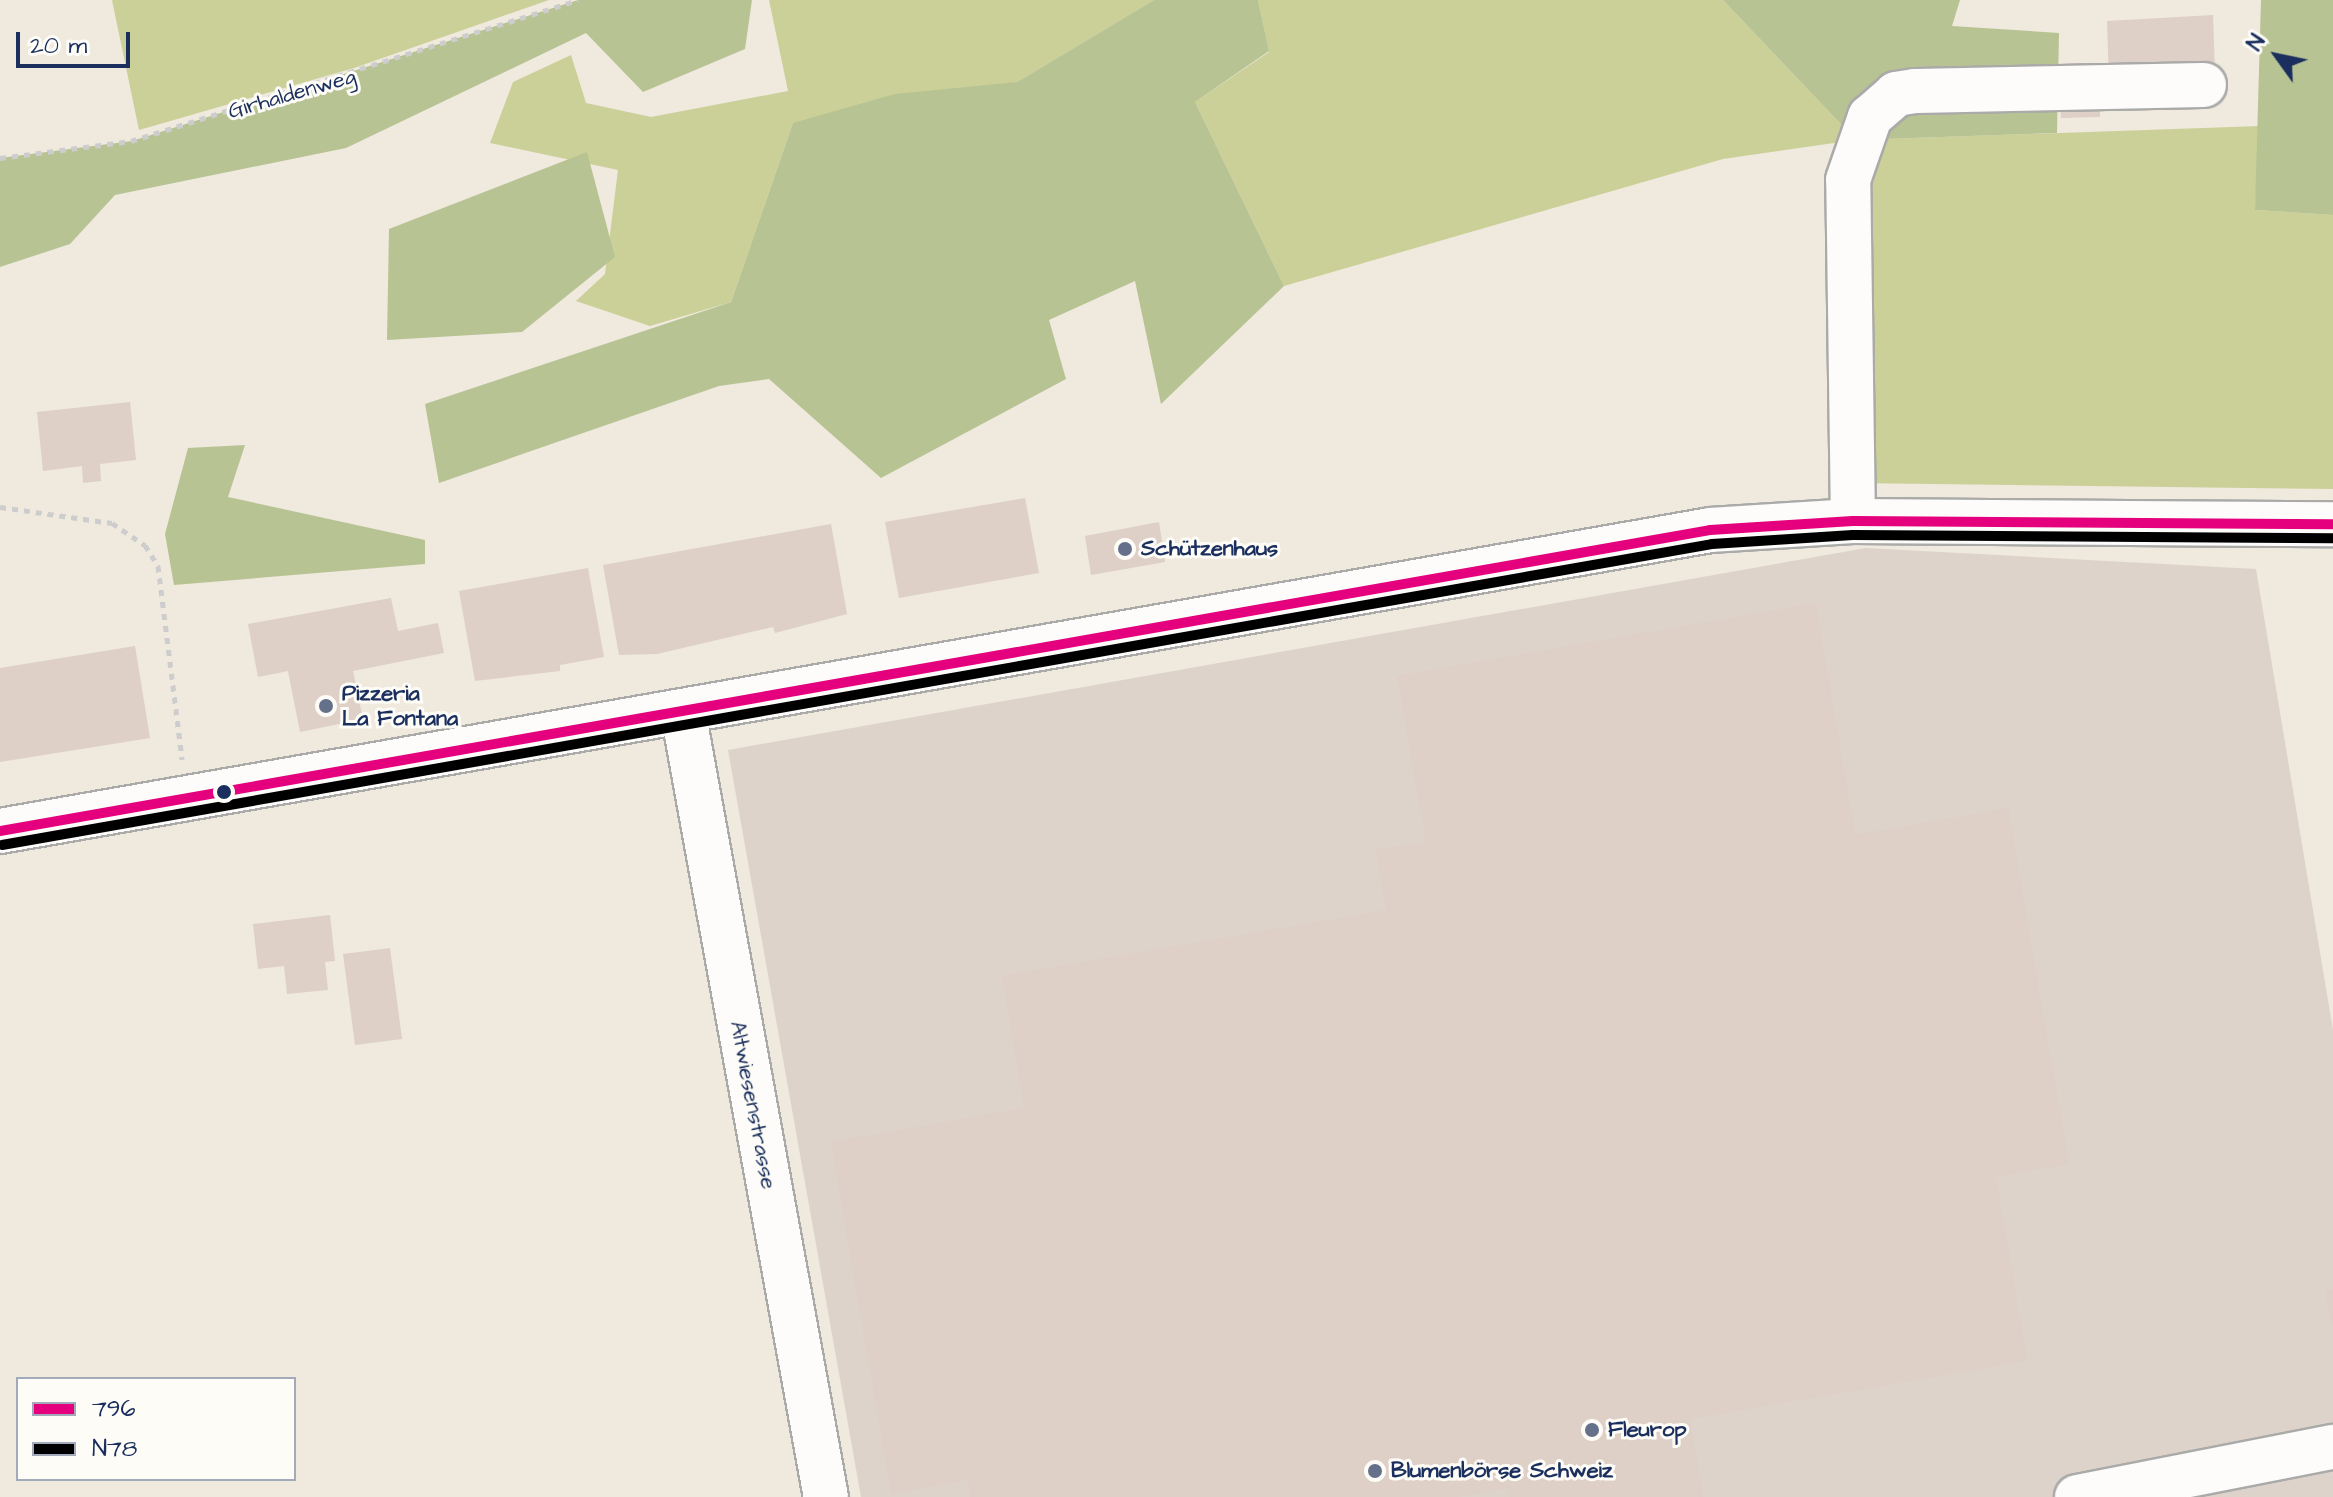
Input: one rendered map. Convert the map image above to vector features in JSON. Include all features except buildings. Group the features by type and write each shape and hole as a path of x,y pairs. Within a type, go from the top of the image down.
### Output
{"street":[{"path":"1853,521 1848,180 1870,117 1887,100 1915,91 2204,85"},
{"path":"0,831 186,801 1710,530 1853,521 2333,524"},
{"name":"Altwiesenstrasse","path":"683,712 826,1497"},
{"path":"2077,1497 2333,1447"}],"path":[{"name":"Girhaldenweg","path":"0,158 131,141 578,0"},
{"path":"0,507 112,523 145,545 158,566 186,801"}],"shaded area":[{"path":"1866,548 2256,569 2333,1030 2333,1497 861,1497 728,750"}],"green space":[{"path":"112,0 549,0 354,68 139,130"},
{"path":"578,0 752,0 745,49 643,92 586,33 346,148 115,195 70,244 0,267 0,158 132,141"},
{"path":"769,0 1154,0 1017,82 793,123 731,302 650,326 576,301 605,274 618,170 490,143 513,82 571,55 586,103 651,117 788,91"},
{"path":"1154,0 1258,0 1269,51 1195,102 1284,286 1161,404 1135,281 1049,320 1066,379 881,478 769,379 719,386 439,483 425,404 731,302 793,123 895,94 1017,82"},
{"path":"1258,0 1723,0 1856,140 2260,126 2255,210 2333,215 2333,489 1853,483 1855,140 1723,159 1284,286 1195,102 1269,52"},
{"path":"1723,0 1960,0 1952,26 2059,33 2057,133 1856,140"},
{"path":"2261,0 2333,0 2333,215 2255,210"},
{"path":"587,152 615,257 522,332 387,340 389,229"},
{"path":"245,445 228,497 425,540 425,564 174,585 165,534 188,448"}],"transit line":[{"name":"796","path":"0,831 1710,530 1853,521 2333,524"},
{"name":"N78","path":"2,845 1712,544 1853,535 2333,538"}],"place":[{"name":"Schützenhaus","path":"1125,549"},
{"name":"Pizzeria La Fontana","path":"326,706"},
{"name":"Fleurop","path":"1592,1430"},
{"name":"Blumenbörse Schweiz","path":"1375,1471"}]}
